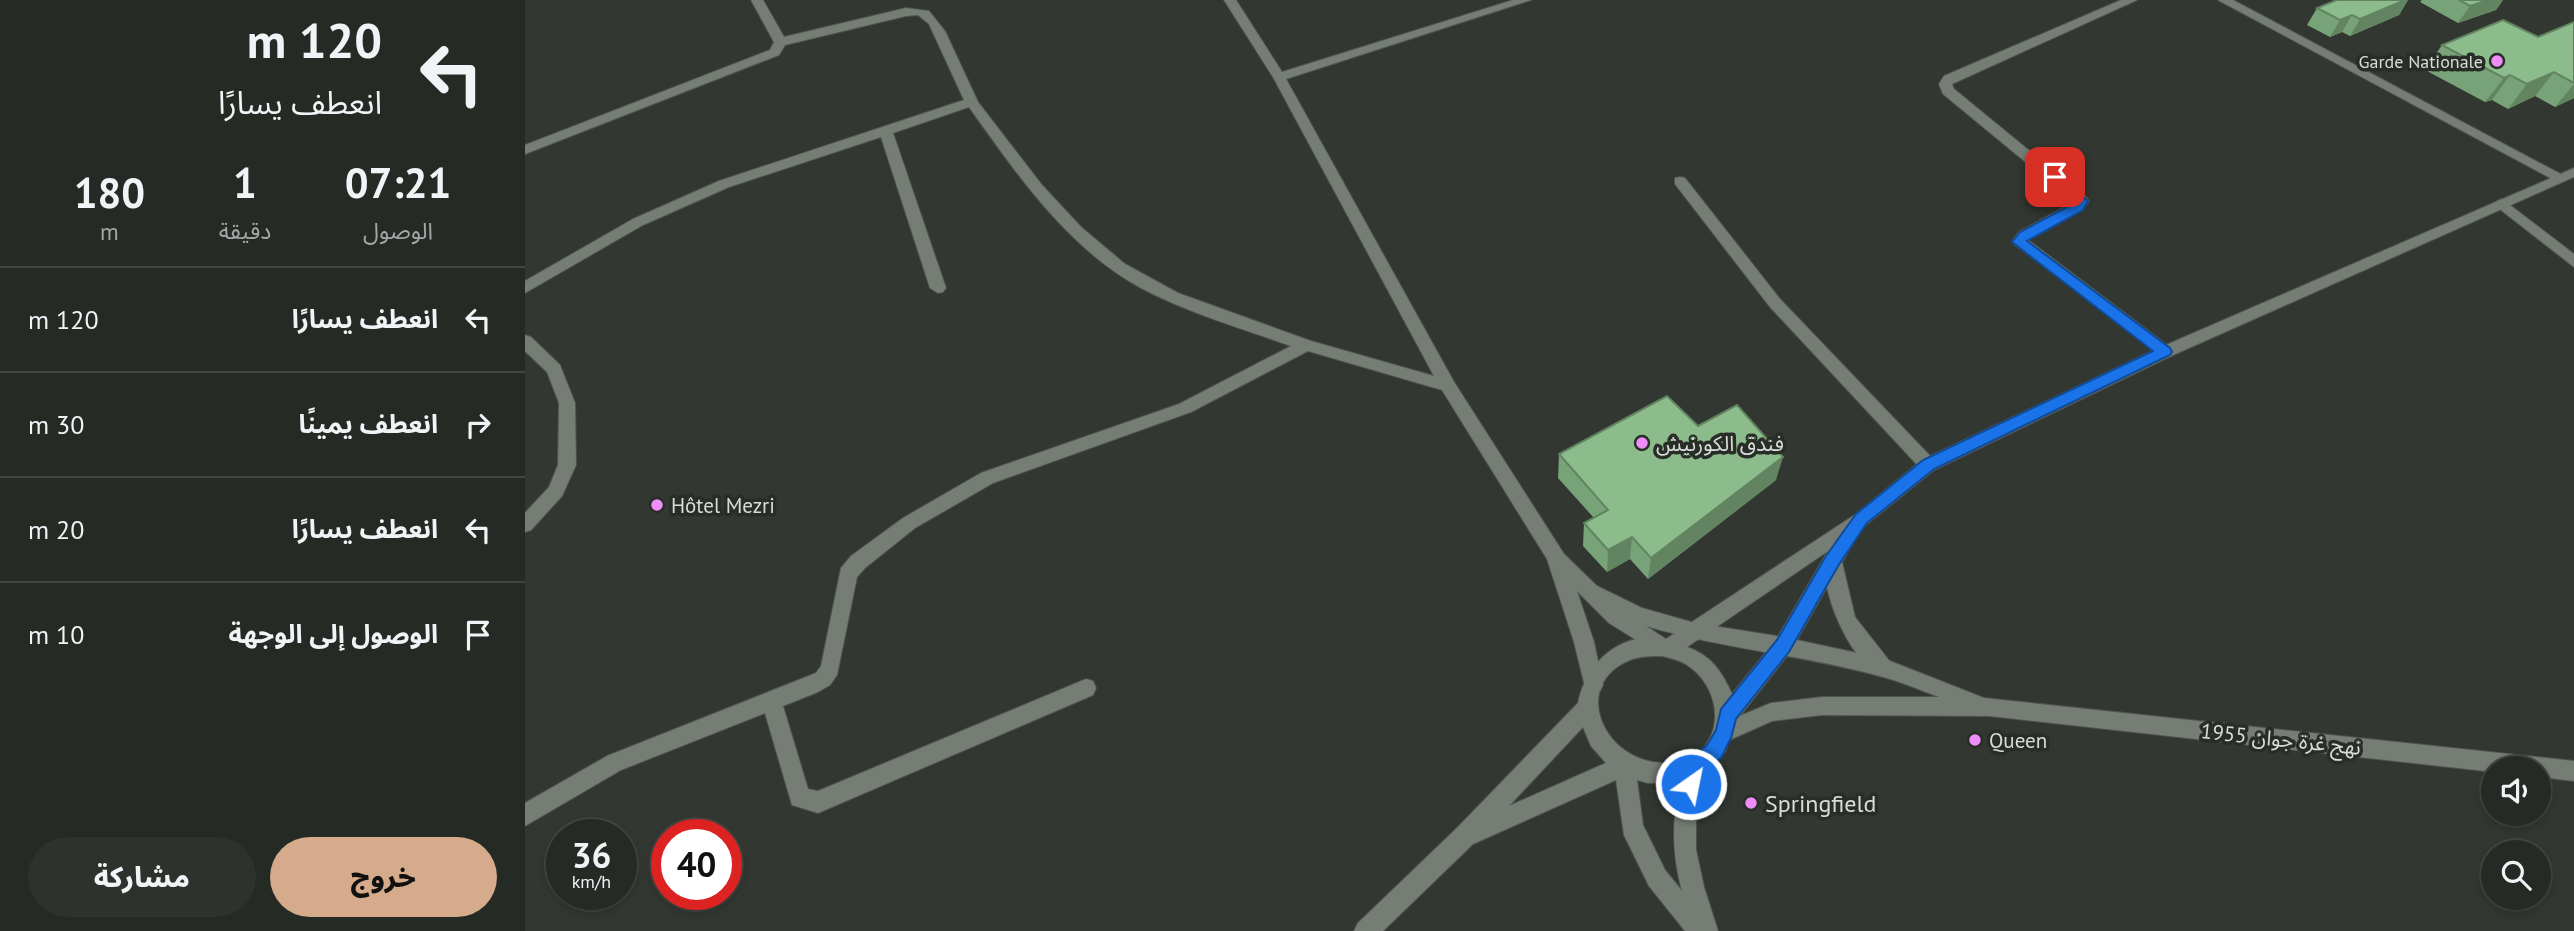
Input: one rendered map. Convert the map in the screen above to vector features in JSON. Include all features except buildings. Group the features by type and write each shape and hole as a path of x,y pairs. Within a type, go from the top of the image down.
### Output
{"street":[{"path":"757,0 780,42"},
{"path":"1230,0 1279,77 1448,386 1556,557 1616,617 1666,648 1689,656 1706,668 1719,684 1725,699 1726,724"},
{"path":"1279,77 1525,0"},
{"path":"2131,0 1949,79 1945,84 1948,91 2082,201 2078,207 2024,236 2019,242 2165,352"},
{"path":"2224,0 2568,175"},
{"path":"780,42 917,11 927,15 938,27 972,102 1023,172 1086,243 1152,288 1306,345 1448,386"},
{"path":"525,150 775,52 780,42"},
{"path":"525,288 638,222 683,201 754,172 972,102"},
{"path":"886,131 938,288"},
{"path":"1862,519 1832,561 1783,646 1726,724 1714,752 1696,766 1674,774 1649,774 1625,765 1598,740 1590,724 1588,707 1593,685 1604,667 1620,655 1640,648 1666,648 1695,632 1862,519 1928,465 2165,352 2568,175"},
{"path":"1680,181 1775,303 1928,465"},
{"path":"2503,204 2574,262"},
{"path":"525,341 554,369 567,403 567,465 556,491 525,525"},
{"path":"525,815 614,763 823,679 830,668 848,573 858,562 909,523 987,478 1185,408 1306,345"},
{"path":"1556,557 1584,642 1593,685"},
{"path":"1832,561 1839,605 1849,626 1864,647 1885,668"},
{"path":"1589,590 1638,615 1695,632 1783,646 1885,668 1989,707"},
{"path":"771,699 800,799 818,802 1086,688"},
{"path":"1726,724 1771,712 1822,706 1989,707"},
{"path":"1366,931 1465,836 1588,707"},
{"name":"نهج غرة جوان 1955","path":"1989,707 2574,771"},
{"path":"1465,836 1625,765"},
{"path":"1625,765 1632,827 1657,878 1700,931"},
{"path":"1696,766 1685,803 1683,841 1687,870 1706,931"}],"place":[{"name":"Garde Nationale","path":"2497,61"},
{"name":"فندق الكورنيش","path":"1642,443"},
{"name":"Hôtel Mezri","path":"657,505"},
{"name":"Queen","path":"1975,740"},
{"name":"Springfield","path":"1751,803"}],"route":[{"path":"1691,784 1696,766 1714,752 1725,732 1728,715 1783,646 1832,561 1862,519 1928,465 2165,352 2019,242 2024,236 2078,207 2082,201 2055,177"}]}
